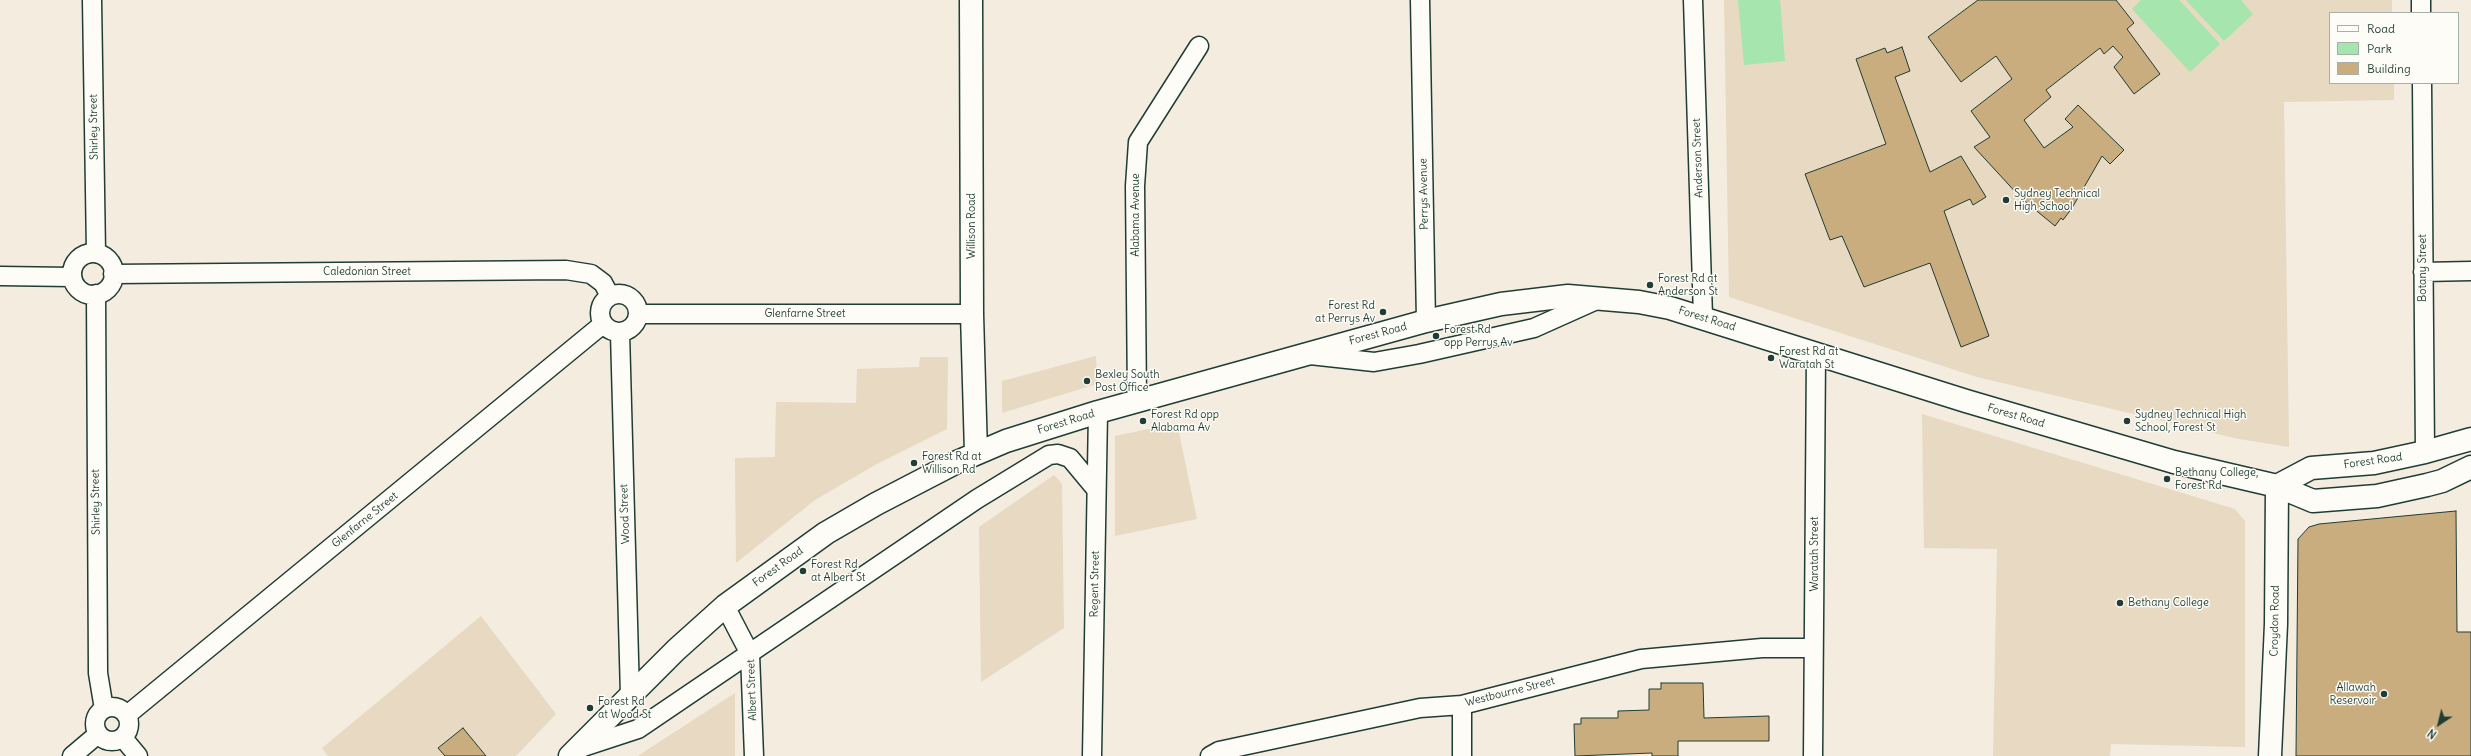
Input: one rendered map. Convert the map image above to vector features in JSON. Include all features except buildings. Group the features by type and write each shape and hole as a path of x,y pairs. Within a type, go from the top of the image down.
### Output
{"main road":[{"name":"Willison Road","path":"971,0 972,314 976,453"},
{"name":"Forest Road","path":"573,752 630,695 725,606 826,533 914,483 976,453 1098,412 1302,354 1426,321 1501,304 1568,296 1647,303 1703,317 2066,431 2174,462 2277,486 2313,501 2369,497 2442,481 2471,467"},
{"name":"Forest Road","path":"2277,486 2311,468 2374,463 2424,452 2471,439"},
{"name":"Croydon Road","path":"2270,756 2276,624 2277,486"}],"street":[{"name":"Shirley Street","path":"92,0 96,253"},
{"name":"Perrys Avenue","path":"1420,0 1426,321"},
{"name":"Anderson Street","path":"1694,0 1703,317"},
{"path":"2421,0 2421,12"},
{"name":"Alabama Avenue","path":"1137,401 1135,186 1138,142 1199,46"},
{"name":"Botany Street","path":"2422,84 2424,452"},
{"path":"89,253 96,253 106,258 113,274 110,285 96,294 80,290 72,277 72,270 78,259 89,253"},
{"name":"Caledonian Street","path":"113,274 566,270 592,274 602,283 610,296"},
{"path":"2423,272 2471,272"},
{"path":"0,276 72,277"},
{"name":"Shirley Street","path":"96,294 98,673 104,709"},
{"path":"623,295 629,297 634,302 638,314 633,327 620,333 613,332 602,324 599,311 601,305 610,296 623,295"},
{"path":"1302,354 1374,362 1419,354 1534,328 1601,298"},
{"name":"Glenfarne Street","path":"638,314 972,314"},
{"name":"Glenfarne Street","path":"127,715 602,324"},
{"name":"Wood Street","path":"620,333 630,695"},
{"name":"Waratah Street","path":"1813,756 1816,353"},
{"name":"Regent Street","path":"1092,756 1095,488 1098,412"},
{"path":"573,752 638,730 979,497 1049,455 1058,454 1070,458 1079,466 1095,488"},
{"name":"Albert Street","path":"725,606 750,654 754,756"},
{"name":"Westbourne Street","path":"1210,756 1219,751 1420,708 1462,705 1641,659 1762,648 1813,648"},
{"path":"1462,705 1462,756"},
{"path":"120,708 127,715 130,725 124,738 107,741 98,734 96,729 96,717 104,709 120,708"},
{"path":"72,756 98,734"},
{"path":"124,738 138,756"}],"shaded area":[{"name":"Sydney Technical High School","path":"1724,0 2392,0 2392,12 2329,12 2329,84 2394,84 2394,100 2284,102 2289,447 2239,439 1977,377 1729,297"},
{"path":"1096,356 1097,384 1002,413 1002,381"},
{"path":"920,357 948,357 947,429 875,465 815,500 736,563 735,458 775,457 776,402 856,403 857,369 919,367"},
{"name":"Bethany College","path":"1922,414 2235,509 2245,521 2245,747 2111,744 2110,756 1993,756 1997,549 1924,548"},
{"path":"1177,423 1197,519 1115,536 1115,436"},
{"path":"1054,475 1062,484 1064,628 981,682 979,527"},
{"path":"481,616 556,714 516,756 328,756 322,748"},
{"path":"735,693 735,756 638,756 650,748"}],"green space":[{"path":"1738,0 1780,0 1785,61 1744,65"},
{"path":"2141,0 2179,0 2220,44 2190,72 2132,9"},
{"path":"2186,0 2241,0 2253,14 2224,41"}],"place":[{"name":"Sydney Technical High School","path":"2006,200"},
{"name":"Forest Rd at Anderson St","path":"1650,285"},
{"name":"Forest Rd at Perrys Av","path":"1383,312"},
{"name":"Forest Rd opp Perrys Av","path":"1436,336"},
{"name":"Forest Rd at Waratah St","path":"1771,358"},
{"name":"Bexley South Post Office","path":"1087,381"},
{"name":"Forest Rd opp Alabama Av","path":"1143,421"},
{"name":"Sydney Technical High School, Forest St","path":"2127,421"},
{"name":"Forest Rd at Willison Rd","path":"914,463"},
{"name":"Bethany College, Forest Rd","path":"2167,479"},
{"name":"Forest Rd at Albert St","path":"803,571"},
{"name":"Bethany College","path":"2120,603"},
{"name":"Allawah Reservoir","path":"2384,694"},
{"name":"Forest Rd at Wood St","path":"590,708"}]}
